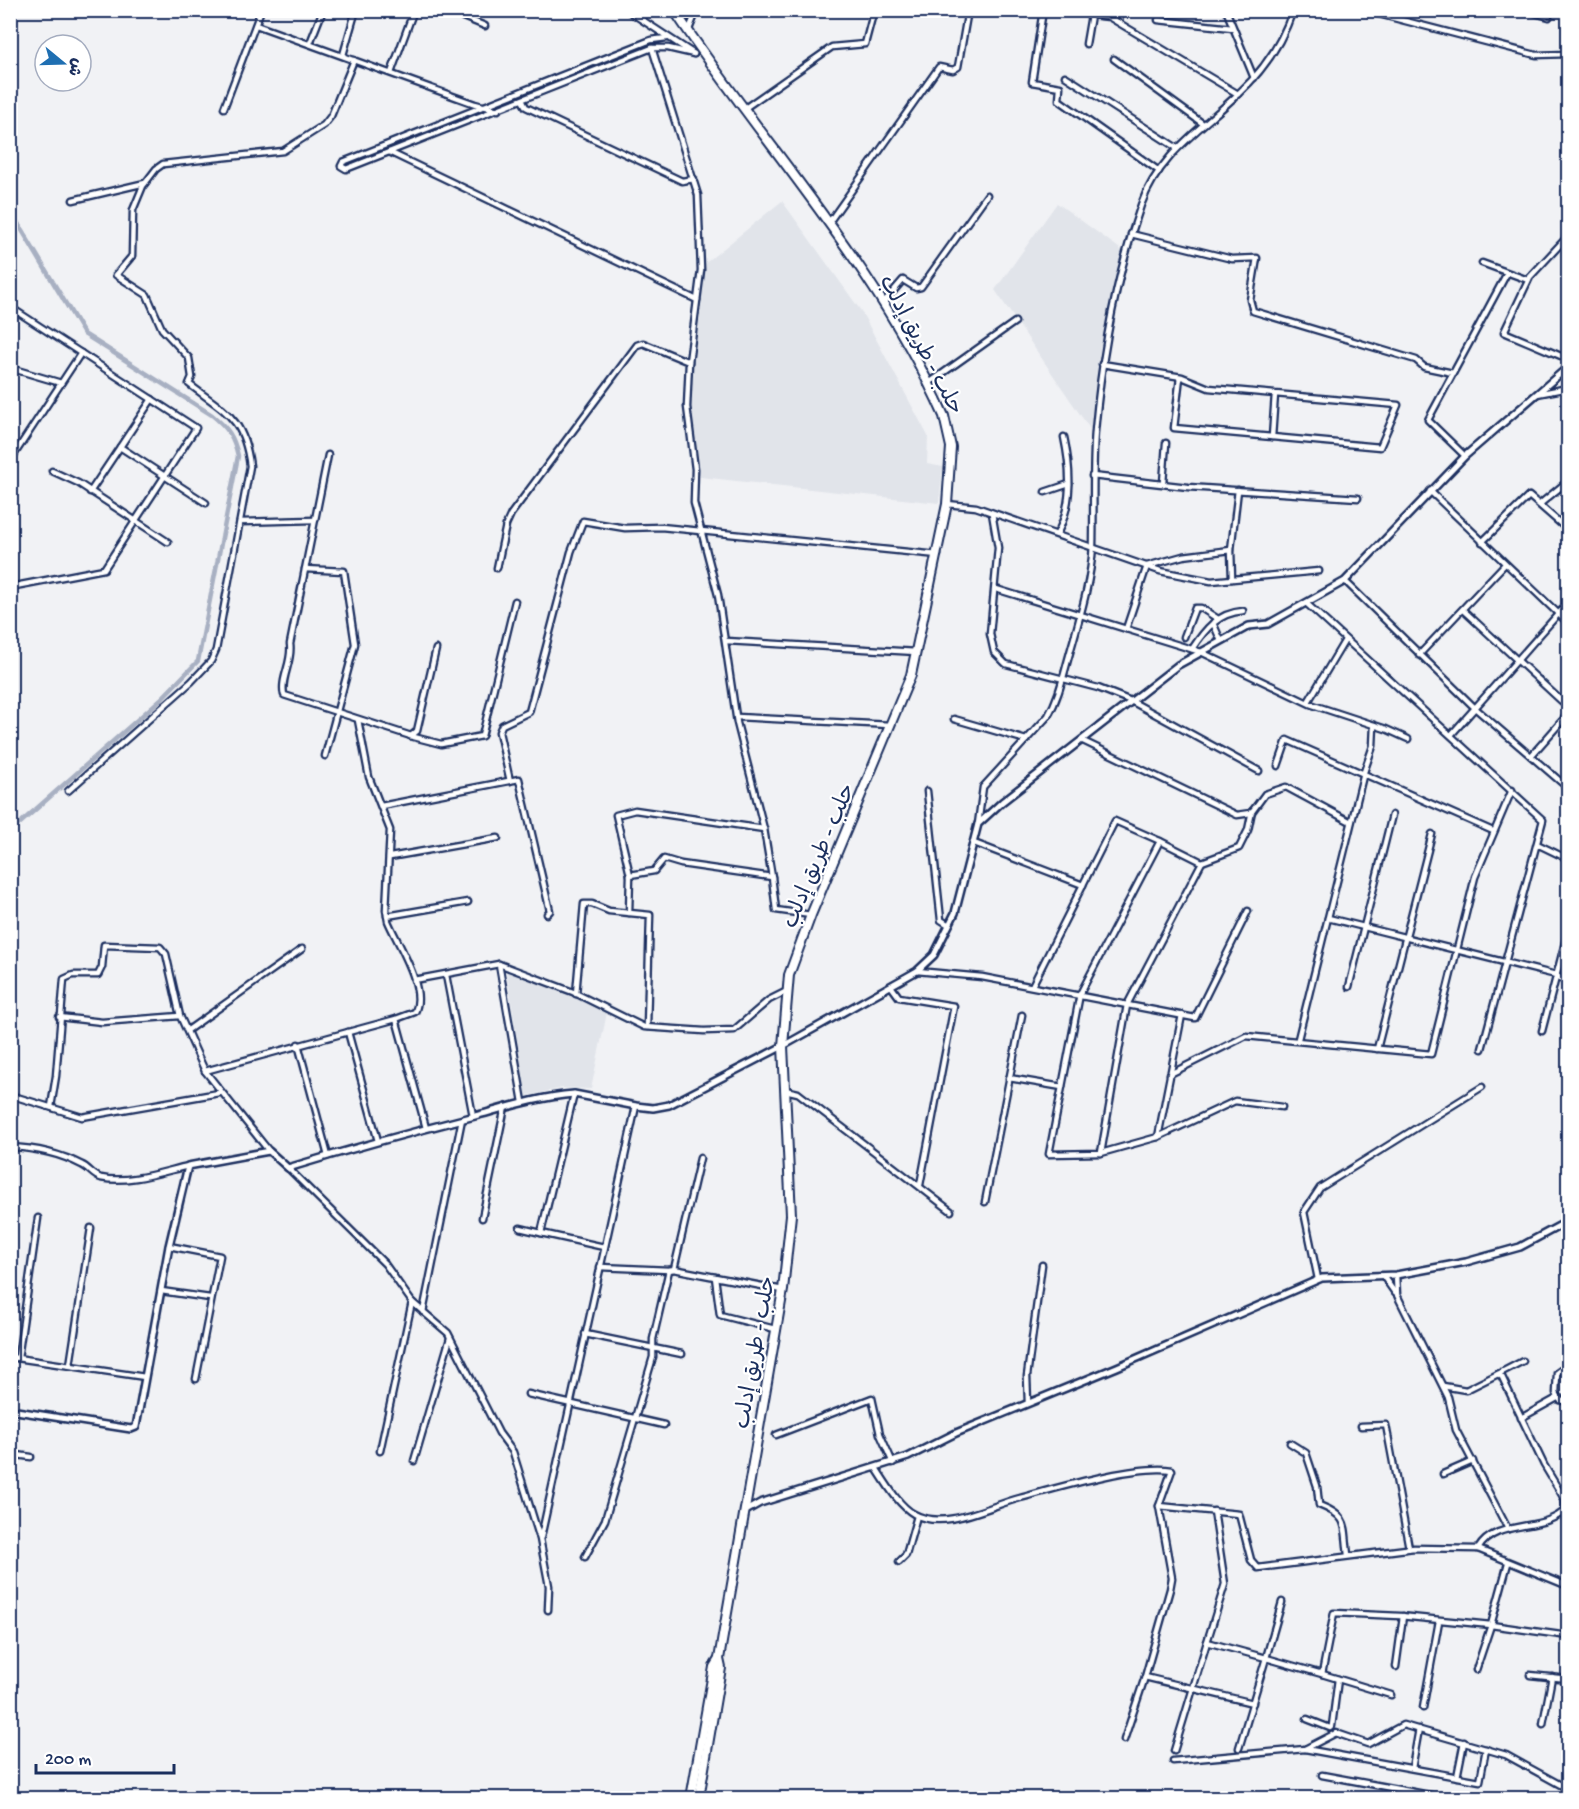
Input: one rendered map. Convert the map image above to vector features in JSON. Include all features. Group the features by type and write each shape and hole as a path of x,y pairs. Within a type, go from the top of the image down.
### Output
{"highway":[{"name":"حلب - طريق إدلب","path":"674,10 698,52 745,108 830,221 884,302 928,383 950,433 951,465 938,555 911,675 892,726 794,955 787,991 783,1046 791,1215 783,1290 719,1659 714,1667 691,1798"},
{"path":"698,1798 721,1668 719,1659"},
{"path":"693,1786 698,1786 698,1798"}],"street":[{"path":"224,108 261,10"},
{"path":"310,43 323,10"},
{"path":"343,55 356,10"},
{"path":"391,73 414,10"},
{"path":"446,10 485,26"},
{"path":"627,10 668,38 698,52"},
{"path":"688,32 697,10"},
{"path":"745,108 832,47 865,44 874,10"},
{"path":"830,221 939,68 953,70 958,68 968,10"},
{"path":"1043,10 1032,82 1060,87 1059,100 1159,171"},
{"path":"1226,10 1254,78"},
{"path":"288,1168 523,1102 574,1094 653,1108 669,1105 783,1046 891,986 917,970 934,955 955,913 974,843 982,787 1048,716 1056,702 1081,614 1093,545 1092,476 1102,363 1119,276 1143,201 1159,171 1177,148 1254,78 1286,33 1293,10"},
{"path":"1363,10 1536,55 1569,54"},
{"path":"1524,10 1549,16"},
{"path":"1086,44 1091,13 1109,17 1238,94"},
{"path":"1158,20 1233,28"},
{"path":"256,25 475,104 498,110"},
{"path":"668,38 651,40 343,162 341,166 346,169 652,48 698,52"},
{"path":"652,48 698,195 701,263 689,362 687,407 695,469 694,503 699,531 718,595 736,717 764,829 776,910 811,915"},
{"path":"1114,59 1202,123"},
{"path":"68,791 191,682 211,661 216,650 250,466 247,439 235,420 189,384 192,377 189,358 162,329 147,295 116,275 132,256 134,248 133,210 145,183 156,169 172,162 283,151 324,125 331,116 354,60"},
{"path":"1065,76 1177,148"},
{"path":"522,100 526,107 682,181 690,182 694,179"},
{"path":"389,152 697,300"},
{"path":"73,200 145,183"},
{"path":"884,302 903,280 916,288 921,287 987,195"},
{"path":"1131,234 1232,259 1257,258 1250,300 1253,311 1416,360 1424,367 1453,373"},
{"path":"1569,236 1528,280 1504,332 1569,359"},
{"path":"1482,263 1528,280"},
{"path":"1465,456 1428,420 1507,273"},
{"path":"10,307 196,428 104,569 10,586"},
{"path":"928,383 1015,322"},
{"path":"497,568 506,525 511,514 637,345 644,343 689,362"},
{"path":"10,461 81,353"},
{"path":"1102,363 1180,376 1209,388 1398,405 1380,447 1174,428 1180,376"},
{"path":"978,824 1002,802 1178,665 1249,626 1268,624 1345,582 1465,456 1569,367"},
{"path":"10,368 62,383"},
{"path":"1537,394 1569,388"},
{"path":"1272,437 1275,394"},
{"path":"90,492 152,399"},
{"path":"1057,534 1066,518 1070,495 1064,437"},
{"path":"1163,483 1166,443"},
{"path":"120,447 206,502"},
{"path":"328,455 290,644 292,656 282,689 284,695 336,714 441,744 482,736 515,601"},
{"path":"52,471 90,492 168,542"},
{"path":"1092,476 1238,490 1358,498"},
{"path":"1540,504 1569,481"},
{"path":"1045,492 1069,484"},
{"path":"1232,579 1231,550 1238,490"},
{"path":"1430,491 1569,623"},
{"path":"1482,542 1529,496 1569,530"},
{"path":"947,504 976,507 1093,545 1147,566 1187,577 1210,580 1319,571"},
{"path":"992,513 998,548 996,589 990,634 994,652 1006,664 1098,688 1131,701 1259,771"},
{"path":"240,522 315,520"},
{"path":"510,782 499,732 502,725 529,712 571,552 583,521 616,527 661,527 938,555"},
{"path":"1147,566 1183,556 1231,550"},
{"path":"1419,655 1505,564"},
{"path":"1126,629 1147,566"},
{"path":"305,569 344,572 355,644 325,756"},
{"path":"1345,582 1475,708 1569,788"},
{"path":"996,589 1201,652 1308,702 1408,739"},
{"path":"1306,603 1543,820 1482,1049"},
{"path":"1451,735 1569,603"},
{"path":"1184,637 1195,608 1201,608 1218,619"},
{"path":"1463,610 1569,706"},
{"path":"1192,650 1204,631 1227,612 1243,611"},
{"path":"1213,623 1221,641"},
{"path":"1308,702 1345,640"},
{"path":"726,641 917,652"},
{"path":"405,735 411,736 417,731 435,649"},
{"path":"1531,756 1569,714"},
{"path":"736,717 892,726"},
{"path":"954,719 1026,740"},
{"path":"204,1071 416,1012 418,1007 414,980 387,916 390,830 369,777 358,720"},
{"path":"1298,1039 1351,822 1373,746 1374,725"},
{"path":"1278,766 1287,740 1364,772 1493,831"},
{"path":"1083,741 1238,815 1246,815 1252,811 1269,792 1286,787 1351,822"},
{"path":"381,806 519,779 550,910 547,914"},
{"path":"1170,1074 1246,1036 1298,1039 1431,1054 1475,878 1512,790"},
{"path":"927,791 941,920 949,925"},
{"path":"629,914 630,875 616,815 635,810 764,829"},
{"path":"1101,1153 1127,1005 1202,862 1239,848 1248,830 1252,811"},
{"path":"1349,987 1392,815"},
{"path":"1032,986 1116,821 1202,862"},
{"path":"1377,1049 1432,834"},
{"path":"390,857 498,838"},
{"path":"1160,841 1080,994 1049,1154 1101,1153 1158,1137 1235,1101 1282,1107"},
{"path":"974,843 1083,885"},
{"path":"1537,844 1569,859"},
{"path":"630,875 654,871 664,859 681,864 772,877"},
{"path":"387,916 468,902"},
{"path":"576,994 584,904 629,914 650,915 647,1027"},
{"path":"917,970 982,977 1195,1017 1248,911"},
{"path":"1328,918 1556,975 1569,984"},
{"path":"1542,1031 1569,931"},
{"path":"51,1107 56,1076 59,1017 64,979 73,975 98,975 102,967 104,945 160,948 166,954 180,1016 204,1071 219,1093 269,1150 385,1264 412,1302 448,1333 499,1433 513,1452 540,1539 549,1586 548,1610"},
{"path":"188,1030 302,949"},
{"path":"414,980 499,964 576,994 626,1020 647,1027 729,1032 743,1025 769,1000 787,991"},
{"path":"499,964 523,1102"},
{"path":"446,975 473,1116"},
{"path":"891,986 899,997 954,1006 921,1185"},
{"path":"985,1202 1022,1015"},
{"path":"1158,1137 1182,1015"},
{"path":"59,1017 102,1022 180,1016"},
{"path":"396,1018 426,1128"},
{"path":"348,1032 378,1141"},
{"path":"298,1044 328,1156"},
{"path":"1009,1078 1062,1087"},
{"path":"1318,1279 1304,1212 1320,1188 1482,1087"},
{"path":"785,1090 798,1093 921,1185 951,1212"},
{"path":"10,1095 82,1117 219,1093"},
{"path":"541,1233 574,1094"},
{"path":"540,1539 636,1106"},
{"path":"482,1218 505,1107"},
{"path":"423,1312 462,1119"},
{"path":"10,1147 37,1148 84,1165 98,1178 110,1179 127,1178 269,1150"},
{"path":"585,1557 605,1520 652,1357 700,1158"},
{"path":"10,1410 131,1429 136,1427 169,1246 188,1166"},
{"path":"18,1358 38,1218"},
{"path":"743,1512 760,1503 893,1463 956,1432 1318,1279 1336,1276 1396,1275 1466,1262 1520,1247 1569,1219"},
{"path":"1559,1226 1569,1225"},
{"path":"70,1365 91,1228"},
{"path":"520,1228 604,1247"},
{"path":"169,1246 220,1256 196,1378"},
{"path":"1028,1403 1027,1376 1042,1265"},
{"path":"600,1267 672,1269 783,1290"},
{"path":"1396,1275 1396,1295"},
{"path":"1383,1276 1396,1295 1443,1386 1456,1430 1508,1529"},
{"path":"715,1277 720,1315 775,1329"},
{"path":"161,1291 210,1298"},
{"path":"380,1451 412,1302"},
{"path":"585,1334 682,1354"},
{"path":"414,1461 450,1338"},
{"path":"10,1357 145,1377"},
{"path":"1443,1386 1466,1390 1523,1361"},
{"path":"1569,1365 1557,1373 1556,1393 1559,1398 1569,1403"},
{"path":"1478,1549 1491,1537 1508,1529 1547,1520 1563,1513 1566,1509 1565,1500 1498,1374"},
{"path":"528,1394 664,1425"},
{"path":"776,1435 872,1398 880,1434 893,1463"},
{"path":"1521,1418 1559,1398"},
{"path":"1361,1426 1386,1425 1410,1548"},
{"path":"1290,1443 1306,1453 1317,1486 1319,1505 1338,1512 1344,1520 1348,1555"},
{"path":"10,1454 31,1457"},
{"path":"1443,1474 1473,1461"},
{"path":"876,1468 892,1491 917,1516 932,1520 946,1519 1134,1471 1170,1469 1173,1473 1159,1500 1159,1506 1172,1578 1145,1677 1124,1740"},
{"path":"1159,1506 1239,1514 1251,1560 1258,1568 1410,1548 1478,1549 1568,1586 1566,1521 1563,1513"},
{"path":"1174,1751 1225,1584 1214,1511"},
{"path":"899,1562 906,1555 917,1516"},
{"path":"1476,1670 1508,1563"},
{"path":"1239,1748 1282,1602"},
{"path":"1322,1674 1334,1613 1403,1616 1569,1636"},
{"path":"1396,1667 1403,1616"},
{"path":"1423,1708 1439,1621"},
{"path":"1208,1642 1391,1695"},
{"path":"1530,1675 1569,1679"},
{"path":"1145,1677 1194,1687 1252,1703"},
{"path":"1543,1724 1552,1677"},
{"path":"1307,1719 1330,1728 1332,1726 1338,1679"},
{"path":"1305,1749 1336,1733 1368,1744 1403,1725 1506,1755 1569,1789"},
{"path":"1412,1768 1419,1729"},
{"path":"1456,1777 1464,1742"},
{"path":"1173,1761 1305,1749 1480,1781 1486,1749"},
{"path":"1322,1775 1446,1798"}],"shaded area":[{"path":"782,201 861,311 928,436 927,464 943,467 939,503 700,477 686,403 703,265"},
{"path":"1057,203 1123,251 1100,351 1094,426 1090,429 995,290"},
{"path":"505,961 608,1008 591,1089 563,1088 526,1096"}],"waterway":[{"path":"10,210 84,334 212,415 230,433 238,456 198,661 162,698 10,832"}]}
